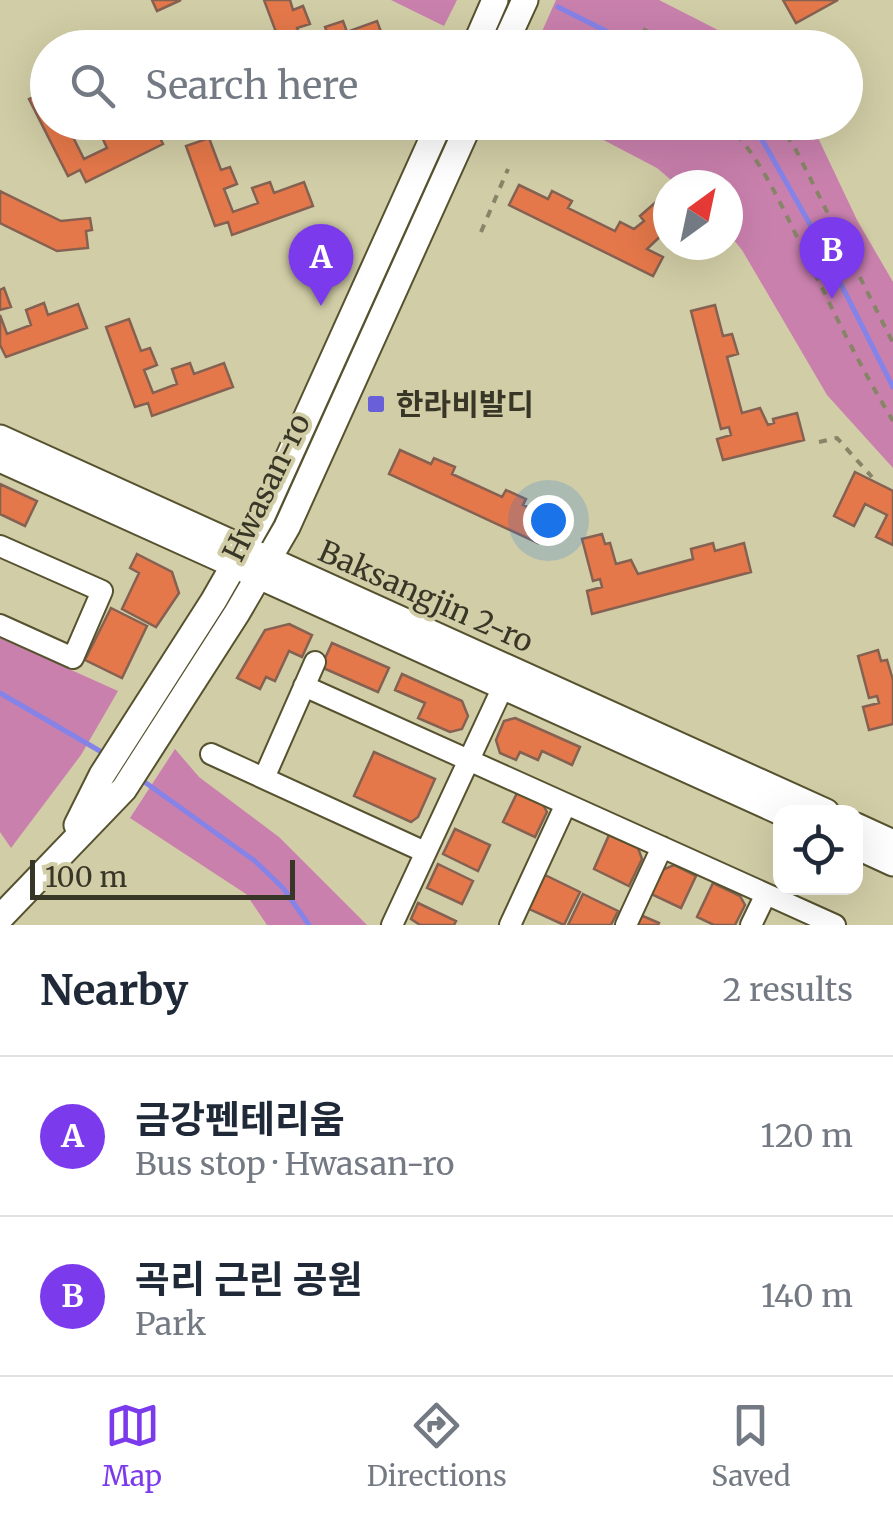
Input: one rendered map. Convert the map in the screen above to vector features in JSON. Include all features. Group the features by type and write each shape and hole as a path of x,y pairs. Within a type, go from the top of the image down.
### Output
{"street":[{"path":"482,30 496,0"},
{"path":"512,30 525,0"},
{"name":"Hwasan-ro","path":"134,751 262,516 432,140"},
{"name":"Hwasan-ro","path":"0,918 65,847 264,568 462,140"},
{"name":"Baksangjin 2-ro","path":"0,438 240,557 506,678 773,808"},
{"name":"Baksangjin 2-ro","path":"0,459 240,557"},
{"path":"0,546 102,591 73,658 0,625"},
{"path":"264,778 315,662"},
{"path":"392,925 506,678"},
{"name":"Baksangjin 2-ro","path":"506,678 809,805"},
{"path":"304,686 835,925"},
{"path":"211,754 425,852"},
{"path":"510,925 566,804"},
{"path":"863,829 893,843"},
{"path":"626,925 662,847"},
{"path":"863,849 893,863"},
{"path":"751,925 766,894"}],"path":[{"path":"743,140 767,174 861,368 893,422"},
{"path":"789,140 893,344"},
{"path":"481,232 508,170"},
{"path":"820,442 837,438 872,477"}],"shaded area":[{"path":"391,0 457,0 444,26"},
{"path":"556,0 659,0 717,30 543,30"},
{"path":"603,140 819,140 857,220 893,282 893,468 827,395 743,252 743,170 659,170"},
{"path":"0,638 118,691 81,755 11,848 0,832"},
{"path":"175,749 199,777 279,837 367,925 267,925 246,894 130,818"}],"building":[{"path":"152,0 181,0 157,11"},
{"path":"264,0 290,0 293,10 303,6 310,24 298,30 275,30"},
{"path":"783,0 838,0 796,23"},
{"path":"343,21 346,30 326,30 325,27"},
{"path":"377,21 380,30 352,30"},
{"path":"50,140 74,140 84,159 107,148 103,140 161,140 163,144 86,182 80,170 68,176"},
{"path":"210,140 221,170 230,167 237,184 224,189 233,212 258,203 252,188 270,182 274,193 304,182 313,206 232,235 228,222 215,226 186,146"},
{"path":"519,185 548,199 552,191 572,201 568,208 615,231 620,222 634,229 644,221 640,216 653,205 653,243 647,249 653,252 653,260 661,260 653,276 509,205"},
{"path":"0,191 61,221 90,218 92,230 86,231 88,248 57,251 0,223"},
{"path":"4,288 11,307 0,310 0,290"},
{"path":"44,303 48,315 78,304 87,328 6,357 0,345 0,315 7,334 31,325 26,310"},
{"path":"715,305 723,336 732,334 738,354 727,357 742,413 760,408 768,425 774,423 773,419 797,413 804,440 723,460 717,439 731,435 729,427 721,429 691,311"},
{"path":"129,319 141,351 150,348 157,365 144,370 153,393 177,384 172,369 190,363 194,374 224,363 233,387 152,416 148,403 135,407 106,327"},
{"path":"400,450 431,464 434,458 455,467 452,474 502,497 506,490 526,499 523,505 550,517 538,543 389,474"},
{"path":"855,472 893,491 893,545 876,537 887,515 865,504 854,526 834,516"},
{"path":"0,484 37,501 25,526 0,514"},
{"path":"602,534 605,544 610,543 616,564 631,560 638,574 693,559 691,549 713,543 715,551 744,543 751,572 592,614 587,591 602,587 600,579 593,581 582,539"},
{"path":"137,554 172,572 179,593 156,627 122,609 139,573 130,568"},
{"path":"111,608 147,626 122,678 85,660"},
{"path":"289,624 312,635 302,657 289,651 275,681 266,677 260,689 237,678 265,630"},
{"path":"332,643 389,668 378,692 321,667"},
{"path":"878,650 881,661 887,660 893,680 893,724 869,730 863,707 879,703 877,696 869,698 858,656"},
{"path":"402,674 462,701 468,716 462,729 450,732 418,718 425,703 395,690"},
{"path":"515,718 580,747 572,765 542,751 538,760 520,752 516,760 500,753 496,740 504,721"},
{"path":"374,752 435,779 418,817 411,822 354,796"},
{"path":"518,791 542,803 547,812 535,837 503,822"},
{"path":"455,829 490,845 478,871 443,854"},
{"path":"609,835 638,848 642,859 629,886 594,869"},
{"path":"438,864 473,881 462,904 427,888"},
{"path":"674,865 696,876 681,908 651,894 662,870"},
{"path":"545,875 580,892 564,925 529,909"},
{"path":"713,883 740,896 745,905 735,925 714,925 697,917"},
{"path":"583,894 618,911 611,925 568,925"},
{"path":"418,903 456,921 454,925 420,925 411,919"},
{"path":"638,914 659,923 633,925"}],"waterway":[{"path":"558,7 604,30"},
{"path":"762,140 816,235 893,387"},
{"path":"0,693 105,754"},
{"path":"139,778 255,861 283,888 309,925"}],"place":[{"name":"곡리 근린 공원","path":"832,299"},
{"name":"금강펜테리움","path":"321,306"},
{"name":"한라비발디","path":"376,404"}]}
